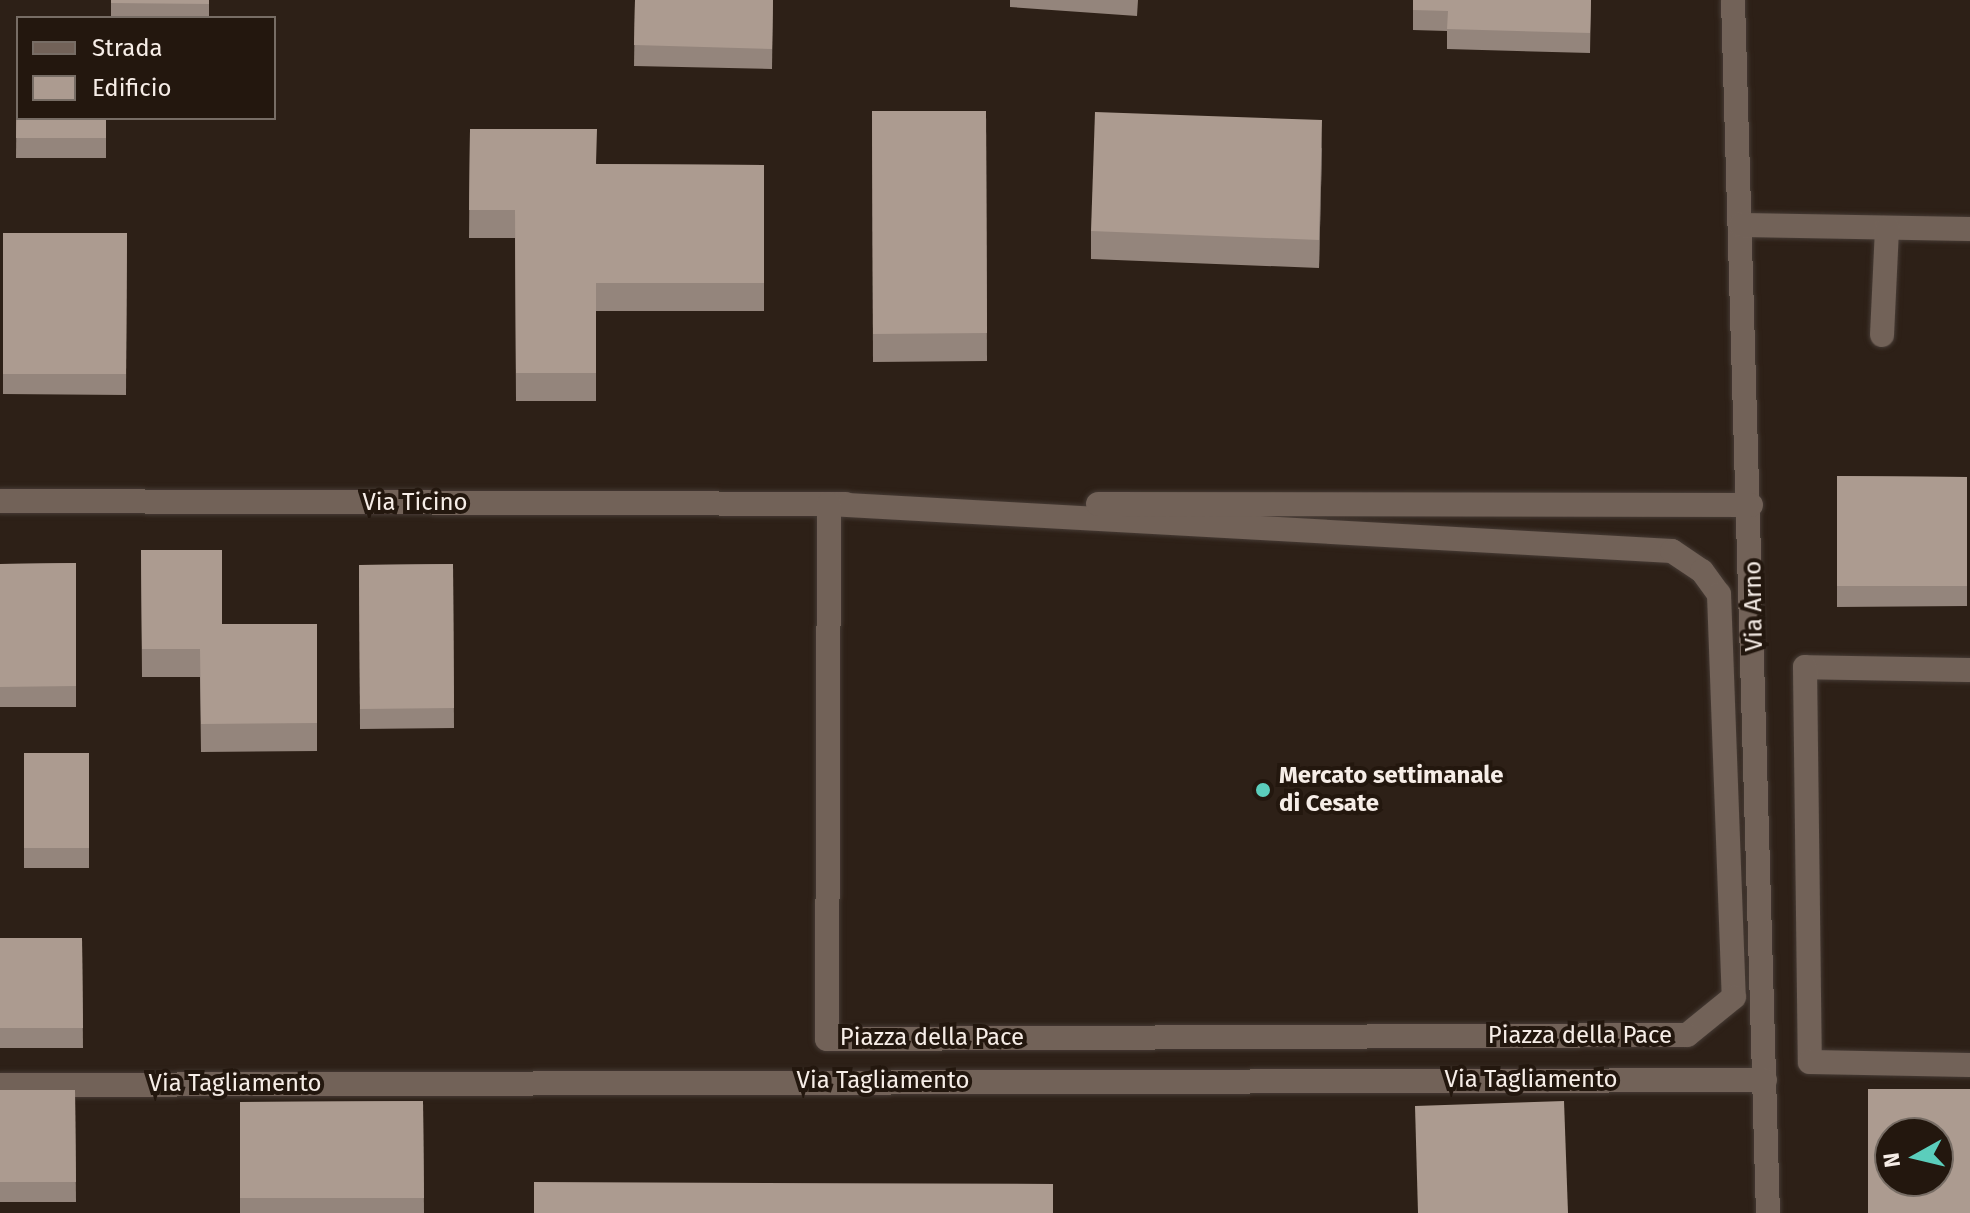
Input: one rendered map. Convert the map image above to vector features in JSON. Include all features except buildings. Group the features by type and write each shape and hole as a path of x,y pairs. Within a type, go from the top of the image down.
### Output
{"street":[{"name":"Via Arno","path":"1733,0 1751,505 1768,1213"},
{"path":"1741,225 1970,229"},
{"path":"1882,335 1887,228"},
{"name":"Via Ticino","path":"0,501 829,504"},
{"path":"829,504 1751,505"},
{"name":"Piazza della Pace","path":"829,504 1672,551 1702,571 1719,594 1734,997 1687,1035 827,1039 829,504"},
{"path":"1970,670 1805,667 1810,1062 1970,1065"},
{"name":"Via Tagliamento","path":"0,1085 1765,1080"}],"place":[{"name":"Mercato settimanale di Cesate","path":"1263,790"}]}
